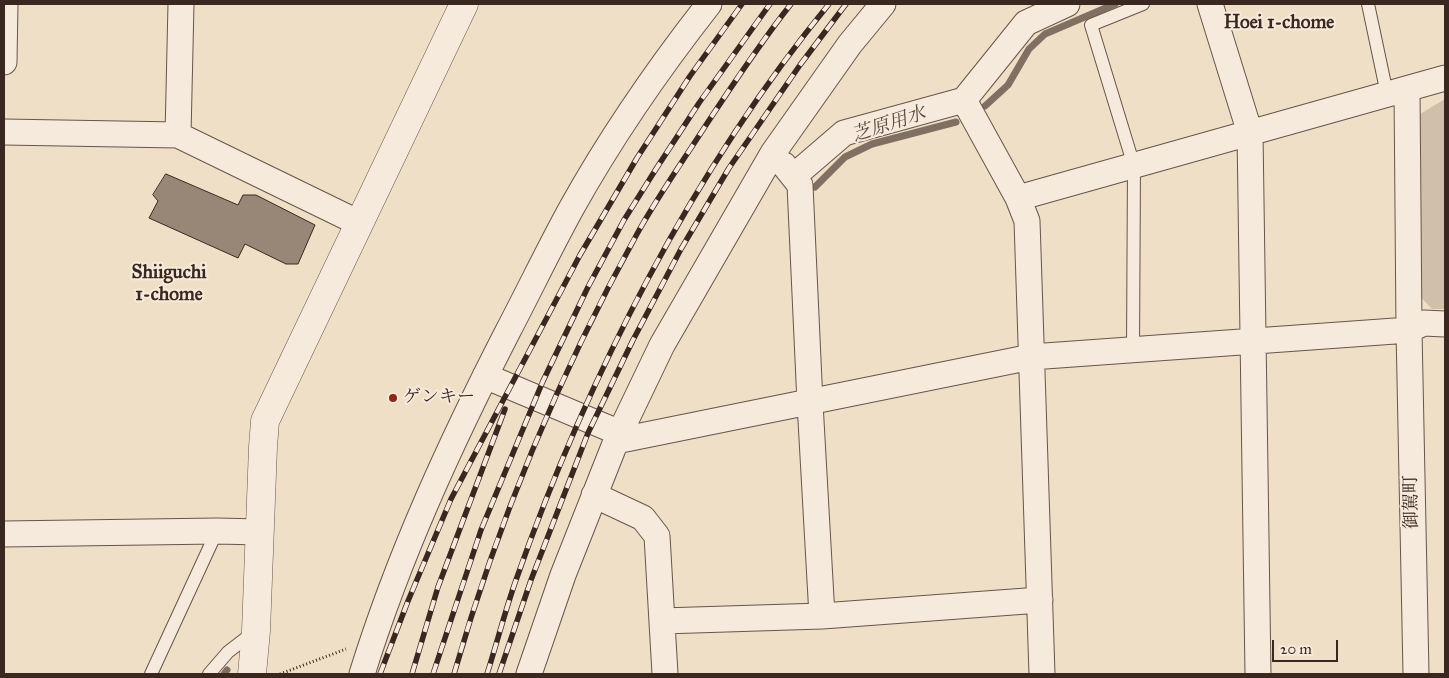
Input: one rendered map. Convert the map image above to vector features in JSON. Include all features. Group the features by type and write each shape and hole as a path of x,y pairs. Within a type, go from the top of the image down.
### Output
{"street":[{"path":"4,62 5,4"},
{"path":"178,135 181,4"},
{"path":"252,674 256,631 265,421 464,4"},
{"path":"362,674 374,637 426,500 485,376 572,209 641,96 669,55 709,4"},
{"path":"529,674 562,575 594,495 618,437 662,345 773,153 845,52 883,4"},
{"path":"794,176 844,133 964,100 1026,23 1067,4"},
{"path":"1210,4 1250,133 1258,674"},
{"path":"1018,198 1445,78"},
{"name":"御駕町","path":"1397,91 1409,330 1416,674"},
{"path":"964,100 1018,198 1027,221 1042,674"},
{"path":"4,132 178,135 359,223"},
{"path":"773,153 800,185 822,616"},
{"path":"485,376 618,437 810,403 1031,357 1409,330 1424,323 1445,324"},
{"path":"594,495 643,518 657,536 665,674"},
{"path":"4,534 217,530 260,532"},
{"path":"662,621 822,616 1040,600"}],"lane":[{"path":"1134,350 1134,166 1092,25 1143,4"},
{"path":"1368,4 1397,91"},
{"path":"151,674 217,530"},
{"path":"208,674 228,652 256,631"}],"path":[{"path":"280,674 374,637"}],"shaded area":[{"path":"1445,99 1445,309 1432,309 1417,293 1420,114"}],"building":[{"path":"166,174 238,205 243,195 256,195 315,225 298,264 286,264 245,244 238,258 149,218 158,201 153,195"}],"waterway":[{"name":"芝原用水","path":"985,106 1008,85 1029,49 1045,34 1115,4"},
{"name":"芝原用水","path":"815,187 845,157 872,144 956,122"},
{"path":"224,674 227,670"}],"railway":[{"path":"380,674 451,499 580,255 637,158 690,76 742,4"},
{"path":"433,674 481,530 543,381 588,287 624,220 656,169 699,103 770,4"},
{"path":"454,674 490,560 511,504 533,449 582,340 637,234 662,192 737,79 791,4"},
{"path":"487,674 512,592 544,504 610,353 648,278 689,206 733,136 779,68 829,4"},
{"path":"499,674 531,580 588,433 633,340 681,249 729,168 800,65 846,4"},
{"path":"412,674 438,587 505,409"}],"place":[{"name":"ゲンキー","path":"393,398"}],"district":[{"name":"Hoei 1-chome","path":"1279,23"},
{"name":"Shiiguchi 1-chome","path":"169,284"}]}
